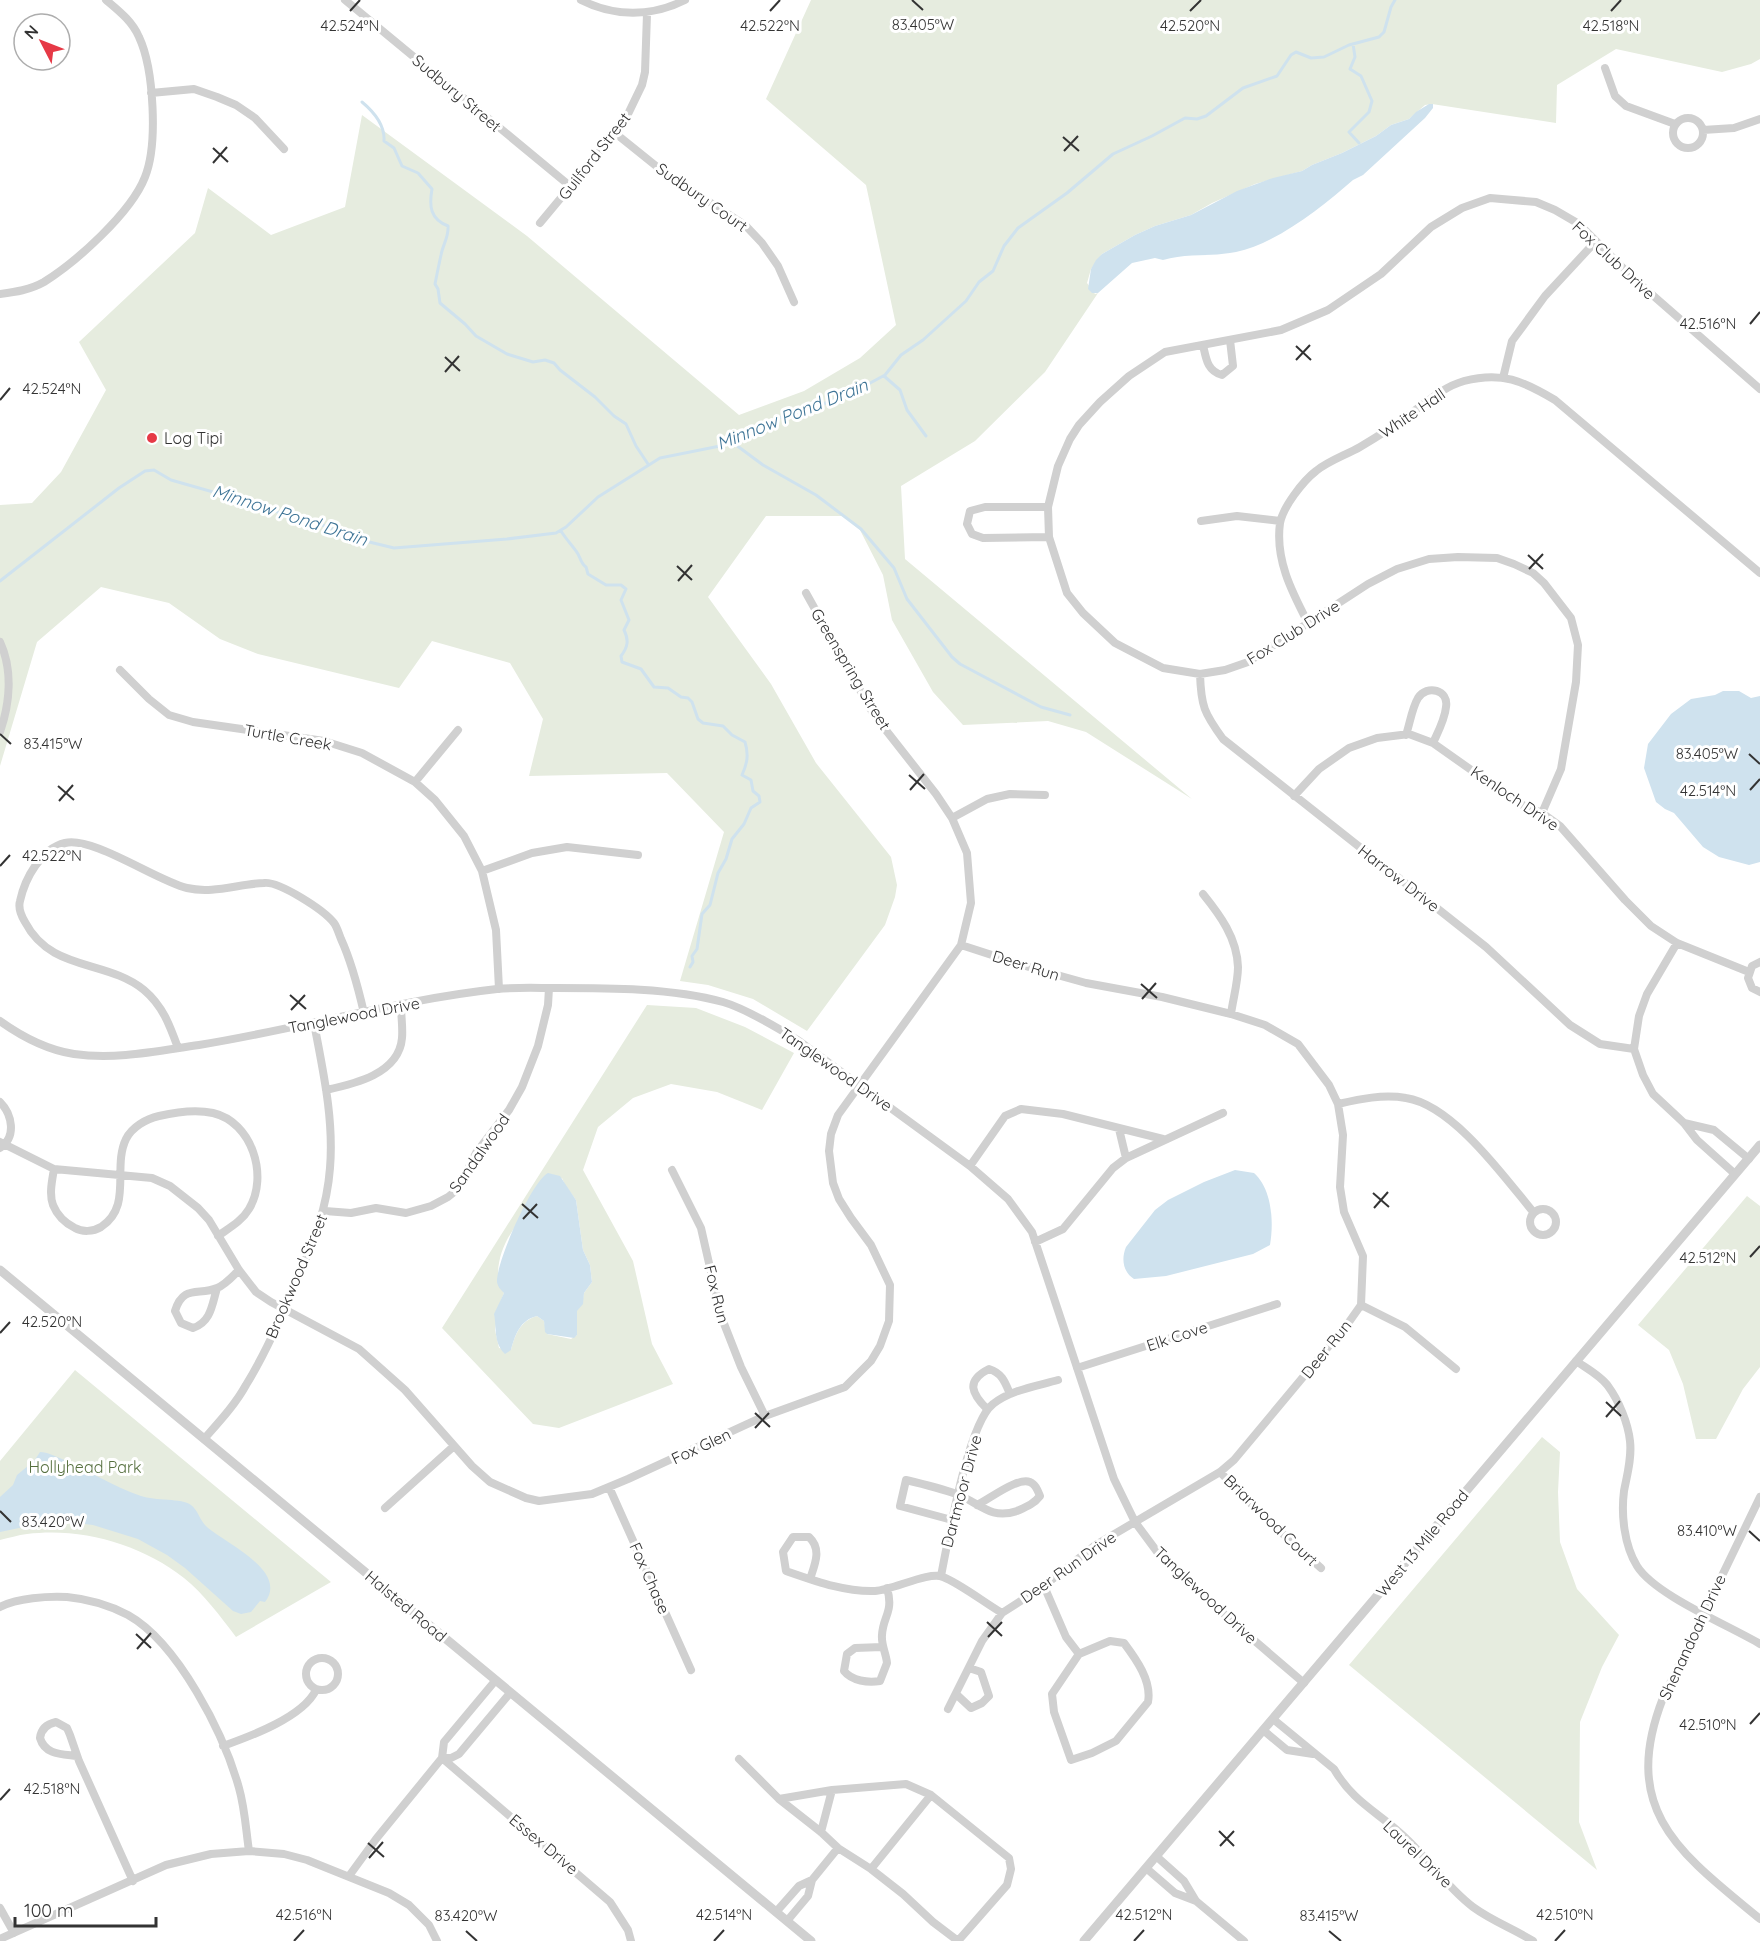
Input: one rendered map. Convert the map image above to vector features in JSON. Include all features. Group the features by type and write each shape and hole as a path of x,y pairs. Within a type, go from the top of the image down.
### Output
{"street":[{"path":"0,294 24,290 43,282 90,245 134,199 149,168 152,142 151,93 146,55 139,36 127,18 106,0"},
{"name":"Sudbury Street","path":"345,0 570,186"},
{"path":"581,0 608,10 647,14 685,0"},
{"name":"Guilford Street","path":"540,223 615,133 629,112 642,85 646,57 647,14"},
{"path":"1605,68 1615,96 1626,106 1676,124"},
{"path":"151,93 194,89 217,97 236,105 255,118 284,149"},
{"path":"1692,118 1701,125 1703,130 1700,142 1696,146 1684,148 1675,141 1672,135 1680,119 1692,118"},
{"path":"1703,130 1734,128 1760,119"},
{"name":"Sudbury Court","path":"615,133 666,174 745,225 762,243 778,266 794,303"},
{"name":"Fox Club Drive","path":"1542,813 1561,769 1576,682 1578,645 1571,618 1544,583 1533,573 1497,558 1429,559 1397,568 1377,579 1248,662 1225,670 1200,674 1163,668 1115,643 1083,613 1067,593 1049,537 1048,507 1058,466 1070,439 1079,425 1100,402 1129,376 1165,352 1281,330 1329,310 1381,274 1431,227 1462,208 1490,198 1536,202 1556,210 1579,224 1647,292 1760,389"},
{"path":"1503,378 1512,341 1545,296 1596,241"},
{"path":"1203,345 1212,371 1222,375 1233,366 1230,340"},
{"name":"White Hall","path":"1308,623 1287,584 1279,547 1281,521 1295,493 1316,471 1360,447 1443,390 1464,381 1503,378 1526,383 1555,400 1760,573"},
{"path":"1048,507 984,507 970,511 967,524 972,534 982,538 1049,537"},
{"path":"1201,521 1237,516 1281,521"},
{"name":"Greenspring Street","path":"806,593 874,715 936,794 952,818 967,853 971,903 961,945 860,1084"},
{"path":"0,642 9,678 6,715 0,732"},
{"name":"Turtle Creek","path":"120,670 169,715 193,722 324,741 362,753 415,782 435,800 464,836 482,871 496,930 499,988"},
{"name":"Harrow Drive","path":"1200,674 1201,694 1207,717 1223,739 1486,947 1570,1025 1600,1044 1634,1049"},
{"path":"1406,735 1417,700 1423,692 1433,689 1446,699 1447,706 1433,744"},
{"path":"415,782 458,730"},
{"name":"Kenloch Drive","path":"1294,796 1319,769 1349,748 1377,738 1406,735 1433,744 1518,803 1542,813 1560,826 1624,900 1652,926 1677,943 1749,972"},
{"path":"952,818 987,799 1010,794 1046,795"},
{"path":"178,1048 167,1019 157,1003 143,989 118,975 75,962 46,949 36,941 23,917 19,903 27,882 44,853 62,843 72,842 92,847 187,888 221,889 267,882 288,891 313,906 334,923 351,960 364,1013"},
{"path":"482,871 532,852 567,847 638,855"},
{"path":"1203,894 1223,919 1232,941 1238,966 1231,1014"},
{"path":"1677,943 1647,994 1639,1016 1634,1049 1643,1075 1653,1094 1684,1123 1697,1140 1736,1174"},
{"name":"Deer Run","path":"961,945 1086,983 1231,1014 1265,1025 1298,1044 1329,1085 1338,1104 1342,1135 1341,1187 1344,1212 1363,1256 1360,1305 1349,1322 1234,1460 1220,1472 1136,1522"},
{"path":"1760,962 1752,966 1749,972 1749,983 1752,988 1760,992"},
{"name":"Tanglewood Drive","path":"0,1021 12,1030 42,1045 71,1054 122,1057 499,988 591,988 675,993 724,1002 792,1036 970,1166 1008,1199 1032,1232 1114,1479 1136,1522 1158,1553 1235,1624 1304,1683"},
{"name":"Sandalwood","path":"325,1211 351,1213 376,1208 406,1213 431,1206 458,1189 476,1154 509,1110 522,1088 538,1046 548,1005 549,988"},
{"path":"326,1090 357,1084 392,1061 402,1040 401,1005"},
{"name":"Brookwood Street","path":"204,1439 245,1387 285,1309 325,1211 331,1133 314,1023"},
{"name":"Fox Glen","path":"121,1174 152,1178 170,1186 198,1208 209,1220 239,1270 256,1292 359,1349 405,1390 472,1466 490,1482 526,1498 539,1501 554,1500 592,1494 765,1416 845,1387 871,1361 880,1346 889,1321 890,1285 871,1245 850,1218 839,1199 830,1165 831,1134 838,1115 860,1084"},
{"path":"1338,1104 1373,1097 1407,1098 1433,1108 1445,1115 1487,1156 1534,1213"},
{"path":"0,1102 7,1109 12,1130 2,1144 54,1169 121,1174"},
{"path":"970,1166 1005,1116 1021,1109 1063,1114 1163,1139"},
{"path":"54,1169 52,1202 61,1217 76,1229 87,1231 98,1229 109,1221 117,1210 121,1193 124,1146 128,1137 143,1122 181,1112 211,1112 224,1117 250,1142 255,1158 257,1185 249,1210 240,1220 218,1236"},
{"path":"1035,1242 1063,1229 1113,1168 1126,1158 1222,1113"},
{"path":"1684,1123 1714,1130 1749,1158"},
{"path":"1119,1129 1126,1158"},
{"name":"West 13 Mile Road","path":"1084,1941 1760,1145"},
{"name":"Fox Run","path":"672,1170 701,1228 721,1316 741,1367 765,1416"},
{"name":"Halsted Road","path":"0,1270 812,1941"},
{"path":"217,1288 207,1320 202,1325 193,1328 181,1323 175,1311 182,1297 188,1293 217,1288 239,1270"},
{"name":"Elk Cove","path":"1077,1368 1277,1304"},
{"path":"1360,1305 1405,1327 1456,1369"},
{"path":"1576,1360 1607,1384 1621,1407 1630,1441 1629,1470 1624,1493 1623,1530 1637,1567 1661,1589 1760,1644"},
{"path":"1010,1394 1005,1380 997,1371 989,1369 975,1379 973,1394 987,1409 1010,1394 1058,1380"},
{"name":"Dartmoor Drive","path":"941,1576 952,1520 973,1437 987,1409"},
{"path":"385,1508 454,1446"},
{"name":"Briarwood Court","path":"1220,1472 1263,1516 1321,1568"},
{"path":"952,1520 900,1506 906,1480 959,1494 977,1505 994,1513 1010,1513 1034,1503 1040,1496 1035,1484 1028,1480 1021,1480 977,1505"},
{"name":"Fox Chase","path":"609,1487 692,1670"},
{"name":"Shenandoah Drive","path":"1760,1497 1663,1698 1652,1726 1648,1759 1651,1797 1662,1824 1692,1862 1760,1919"},
{"name":"Deer Run Drive","path":"948,1710 982,1641 1002,1613 1044,1586 1094,1546 1136,1522"},
{"path":"810,1579 817,1549 809,1537 793,1537 783,1552 786,1571 810,1579 842,1589 877,1591 918,1579 941,1576"},
{"name":"Deer Run Drive","path":"941,1576 1002,1613"},
{"path":"1044,1586 1066,1637 1080,1654"},
{"path":"882,1647 855,1648 847,1654 844,1671 846,1675 868,1683 880,1681 887,1663 882,1647 882,1633 889,1613 890,1598 887,1588"},
{"path":"2,1606 50,1596 87,1599 129,1616 160,1641 182,1668 212,1719 224,1746 239,1788 249,1851"},
{"path":"1110,1641 1124,1643 1139,1664 1149,1695 1148,1702 1116,1741 1071,1760 1054,1712 1052,1694 1080,1654 1110,1641"},
{"path":"320,1658 330,1660 339,1673 336,1684 327,1690 316,1690 308,1683 307,1668 320,1658"},
{"path":"956,1694 971,1708 982,1703 989,1696 981,1672 969,1668"},
{"path":"349,1876 442,1758 444,1742 495,1681"},
{"path":"224,1746 271,1728 312,1698 316,1690"},
{"path":"442,1758 451,1758 459,1754 510,1693"},
{"name":"Laurel Drive","path":"1273,1719 1334,1769 1359,1802 1399,1832 1446,1883 1473,1907 1533,1941"},
{"path":"77,1756 49,1751 41,1744 42,1729 50,1723 62,1724 70,1735 77,1756 133,1881"},
{"name":"Laurel Drive","path":"1263,1730 1287,1750 1314,1754"},
{"name":"Essex Drive","path":"442,1758 610,1902 628,1930 631,1941"},
{"path":"739,1759 779,1799 838,1848 871,1869 903,1894 958,1941 1007,1885 1011,1869 1009,1858 931,1795 906,1784 832,1790 779,1799"},
{"path":"821,1832 832,1790"},
{"path":"871,1869 931,1795"},
{"path":"787,1921 808,1896 812,1880 838,1848"},
{"path":"0,1940 166,1865 211,1854 249,1851 284,1854 307,1860 389,1893 409,1905 429,1925 437,1941"},
{"path":"1156,1856 1184,1881 1196,1901"},
{"path":"1146,1868 1175,1893 1196,1901 1244,1941"},
{"path":"776,1912 799,1886 812,1880"},
{"path":"0,1908 14,1933"}],"green space":[{"path":"811,0 1760,0 1760,59 1751,64 1722,72 1616,49 1557,85 1556,123 1432,104 1425,105 1409,119 1391,125 1376,136 1302,171 1255,184 1191,215 1135,235 1102,254 1091,269 1087,283 1095,294 1098,293 1045,372 975,441 901,486 905,559 1192,799 1086,732 1048,721 963,725 933,692 892,620 883,575 860,530 843,516 766,516 708,597 771,684 816,763 891,857 897,885 885,925 807,1031 753,999 708,985 680,981 724,832 667,773 529,776 543,719 510,663 432,641 399,688 258,654 220,639 169,603 101,587 37,642 0,766 0,505 32,503 61,472 106,390 79,342 195,233 208,188 271,235 345,207 362,115 527,236 739,415 804,391 860,358 896,325 866,185 766,99"},
{"path":"647,1005 696,1008 745,1027 794,1053 762,1110 717,1092 671,1084 633,1098 598,1127 583,1170 633,1261 652,1344 673,1384 559,1428 533,1424 442,1328","holes":["562,1178 576,1200 583,1250 590,1265 592,1282 584,1293 582,1304 577,1310 577,1335 571,1339 547,1334 544,1321 537,1316 522,1325 511,1350 499,1348 495,1330 499,1305 504,1293 498,1275 504,1246 520,1220 530,1209"]},
{"path":"1747,1196 1760,1206 1760,1367 1743,1389 1716,1439 1696,1439 1683,1384 1669,1350 1638,1325"},
{"name":"Hollyhead Park","path":"75,1370 331,1582 236,1637 205,1598 184,1578 167,1566 130,1547 68,1533 27,1534 0,1540 0,1461"},
{"path":"1542,1437 1560,1452 1558,1492 1560,1542 1577,1589 1619,1635 1602,1667 1580,1722 1579,1822 1597,1870 1349,1665"}],"water":[{"path":"1429,104 1433,104 1433,108 1425,118 1363,175 1282,233 1251,248 1236,252 1181,256 1163,260 1155,258 1132,263 1098,293 1092,293 1088,289 1091,269 1096,260 1102,254 1135,235 1191,215 1237,191 1273,178 1302,171 1376,136 1391,125 1409,119"},
{"path":"1723,691 1739,691 1751,698 1760,696 1760,862 1749,865 1719,857 1703,847 1674,813 1656,802 1644,768 1648,744 1671,714 1691,699 1715,695"},
{"path":"1235,1170 1254,1173 1265,1188 1272,1226 1270,1245 1253,1254 1166,1276 1134,1279 1127,1273 1124,1265 1126,1247 1155,1210 1168,1200 1204,1182"},
{"path":"548,1173 560,1176 576,1200 583,1250 590,1265 592,1282 584,1293 583,1304 577,1311 577,1335 574,1338 547,1334 544,1321 537,1316 522,1325 511,1350 505,1354 497,1340 494,1314 504,1293 497,1284 498,1272 516,1223 533,1191"},
{"path":"40,1452 62,1459 141,1496 181,1501 191,1505 207,1527 252,1559 262,1569 269,1579 270,1591 265,1602 260,1601 251,1612 241,1614 233,1611 167,1555 138,1539 93,1525 43,1523 0,1532 0,1497 13,1485 17,1475 34,1461"}],"waterway":[{"name":"Minnow Pond Drain","path":"0,581 119,488 145,471 154,470 171,480 269,508 294,520 322,525 361,540 394,548 556,533 566,527 598,497 660,458 720,446 775,419 816,407 885,375 901,355 923,340 966,301 979,282 993,271 1004,246 1018,228 1067,193 1113,154 1185,118 1197,119 1206,116 1243,88 1277,76 1291,55 1296,52 1311,58 1324,57 1349,45 1379,37 1384,32 1395,0"},
{"path":"1353,44 1355,57 1350,69 1361,76 1372,101 1369,112 1349,132 1359,143"},
{"path":"362,102 378,120 383,130 384,141 394,148 402,166 418,173 432,189 431,201 434,216 448,226 435,284 440,303 476,336 507,354 533,362 545,360 554,363 626,424 636,446 648,464"},
{"path":"884,376 900,390 907,410 926,436"},
{"path":"732,439 736,445 763,465 816,495 861,529 894,568 907,599 960,664 1041,707 1070,715"},
{"path":"561,531 578,553 588,574 606,585 621,585 626,589 621,600 629,620 624,630 627,643 621,656 622,662 641,669 654,687 668,688 681,697 688,698 692,702 698,719 703,723 723,726 732,735 745,742 747,759 742,775 751,780 753,791 759,796 760,802 751,808 744,824 732,839 726,859 718,873 710,905 702,914 697,949 692,956 693,962 690,967"}],"place":[{"name":"Log Tipi","path":"152,438"}]}
